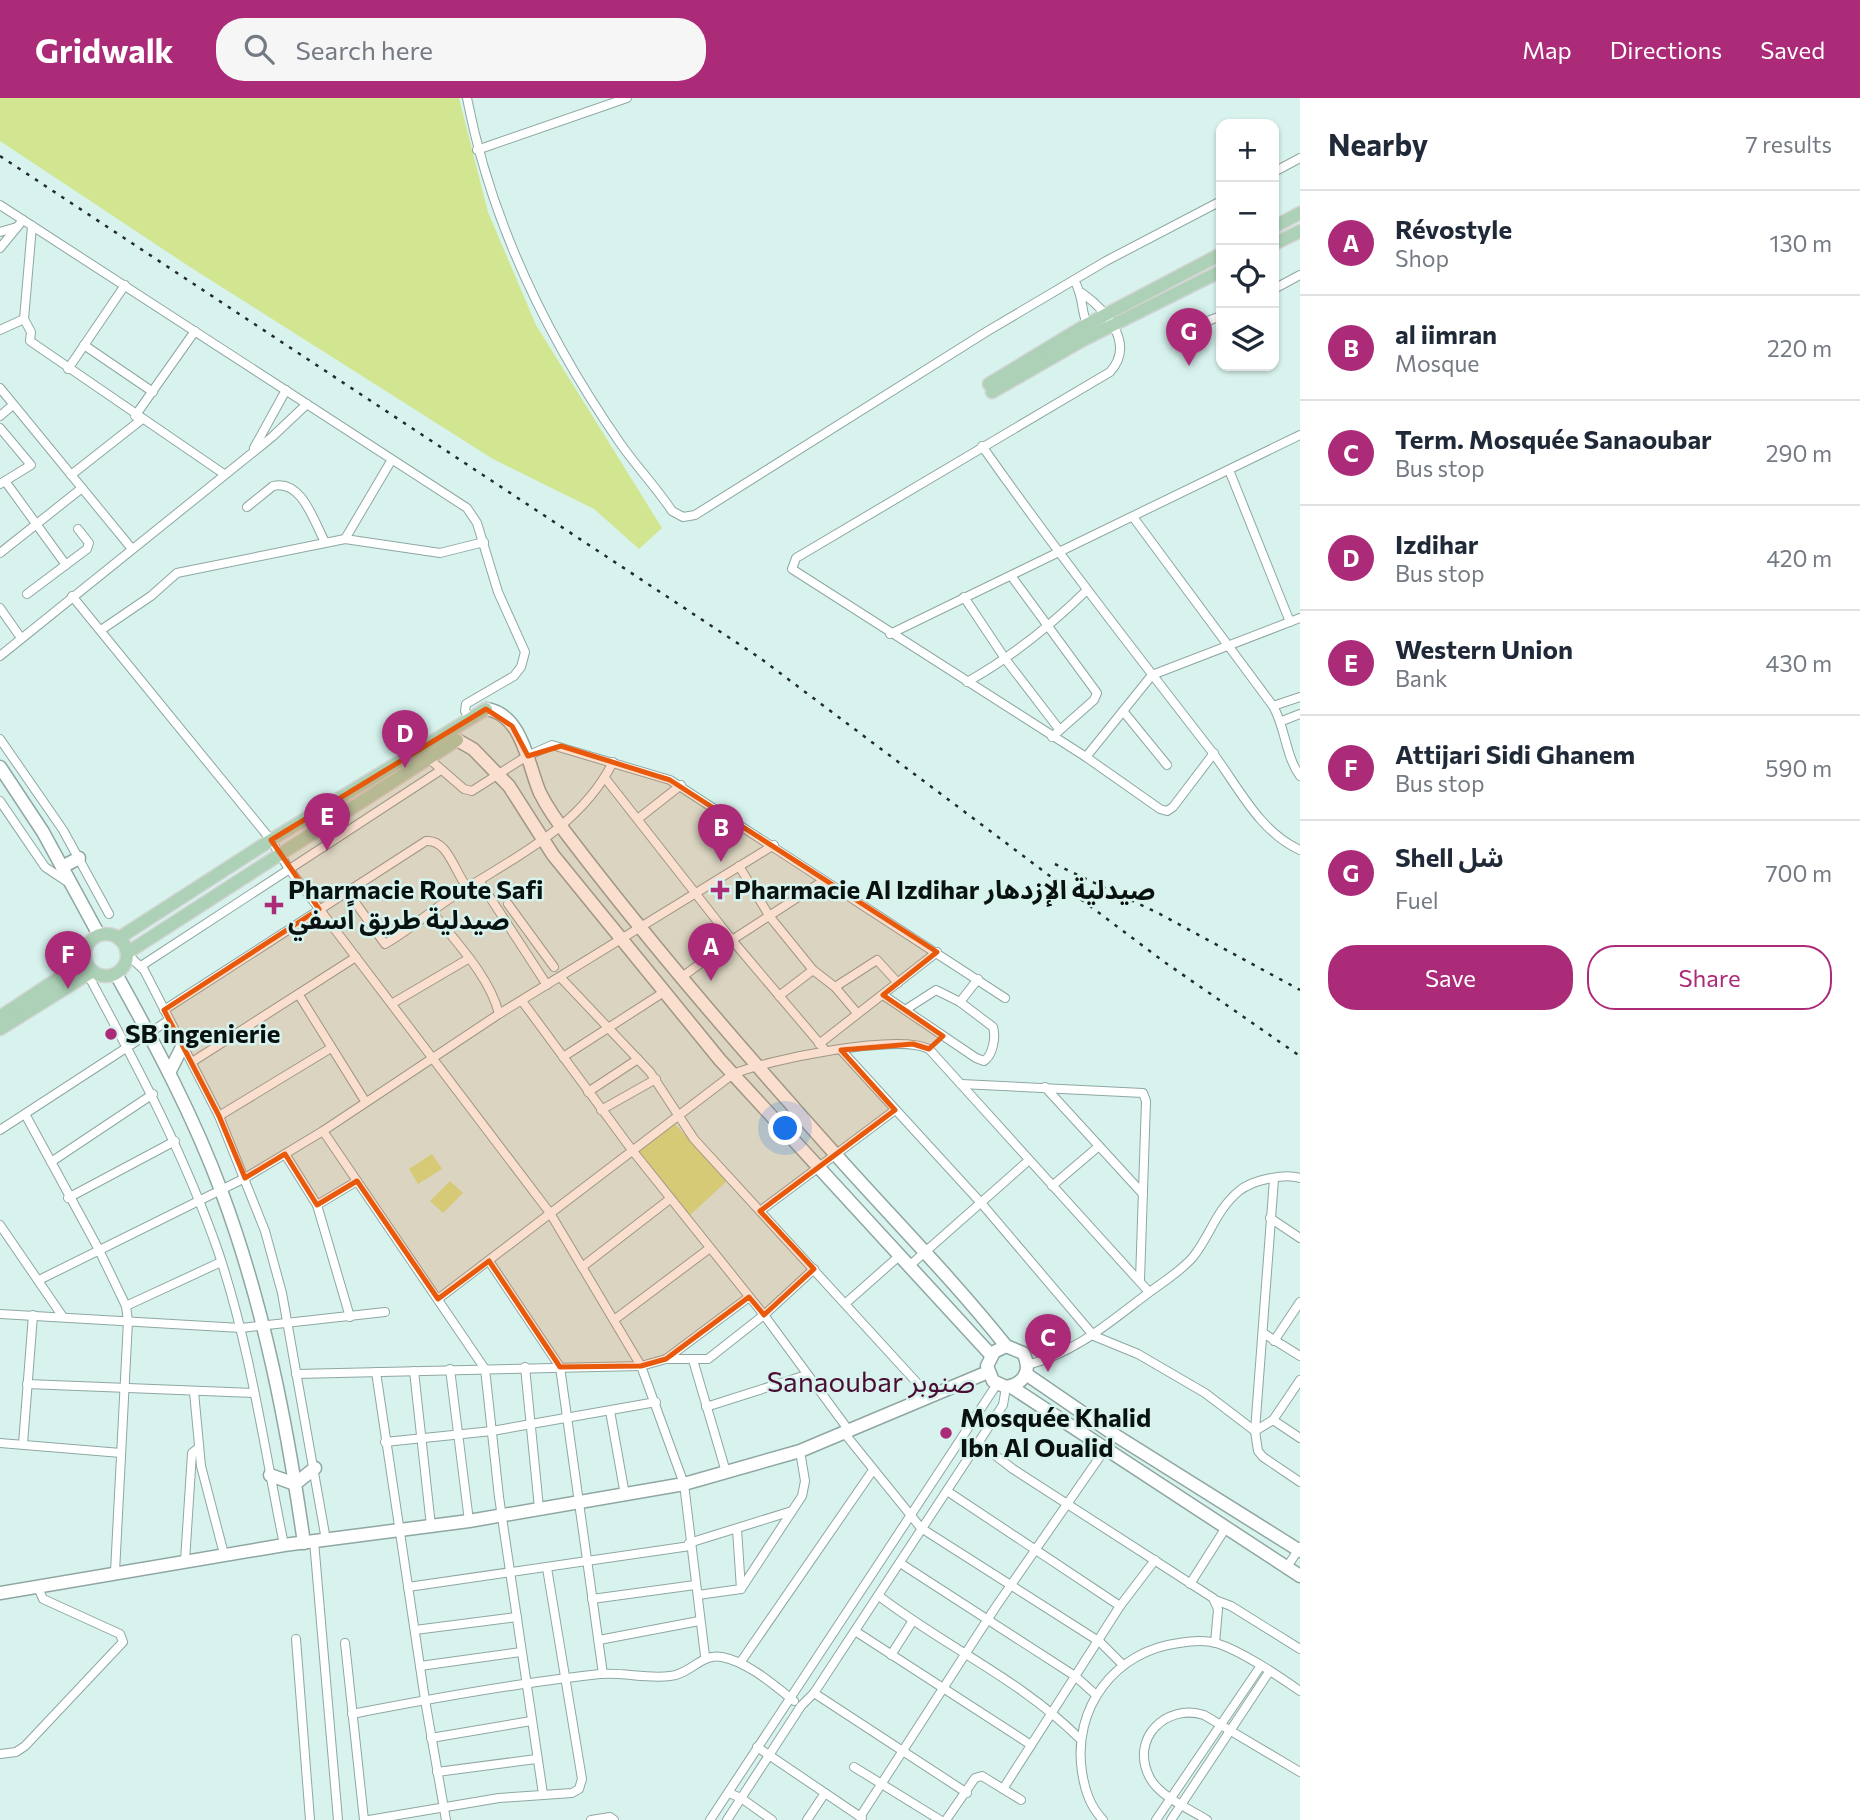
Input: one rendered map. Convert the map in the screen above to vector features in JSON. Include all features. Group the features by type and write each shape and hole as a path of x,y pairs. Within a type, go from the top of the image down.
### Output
{"main road":[{"path":"1279,224 1300,213"},
{"path":"1279,242 1300,231"},
{"path":"991,388 1216,257"},
{"path":"1109,320 1216,273"},
{"path":"119,938 469,718 486,709 498,712 512,726 527,756 541,795 562,828 756,1065 1006,1346 1023,1353 1027,1369 1115,1434 1300,1549"},
{"path":"89,968 104,976 116,974 123,968 127,954 457,740 472,748 517,798 543,841 733,1074 898,1258 991,1355"},
{"path":"0,767 62,867 99,935"},
{"path":"62,867 79,858"},
{"path":"89,968 88,945 99,935 107,934 119,938 127,954"},
{"path":"0,1017 89,968"},
{"path":"0,1029 89,968"},
{"path":"116,974 169,1073 222,1191 264,1327 295,1484 315,1541"},
{"path":"169,1073 183,1045"},
{"path":"988,1372 991,1355 1006,1346"},
{"path":"1004,1386 1019,1382 1027,1369"},
{"path":"3,1590 284,1545 469,1521 684,1484 800,1451 988,1372"},
{"path":"988,1372 1004,1386 1300,1576"},
{"path":"295,1484 315,1468"},
{"path":"270,1475 295,1484"}],"street":[{"path":"467,98 477,150 509,242 567,358 620,444 672,511 683,517 695,515 820,435 1074,280 1216,204"},
{"path":"477,150 628,98"},
{"path":"1279,169 1300,158"},
{"path":"0,205 20,224"},
{"path":"0,248 20,224"},
{"path":"0,232 20,224 32,226 474,515 498,592 523,641 525,657 514,676 467,703 464,708 469,718"},
{"path":"32,226 24,319 31,332 30,341 138,418 224,474"},
{"path":"1279,286 1300,275"},
{"path":"1074,280 1082,293 1109,320 1120,351 1110,372 793,561 794,572 1167,811 1214,753"},
{"path":"68,369 125,285"},
{"path":"1082,293 1091,330"},
{"path":"1197,325 1216,318"},
{"path":"0,330 24,319"},
{"path":"71,475 138,418 153,391 195,331"},
{"path":"84,345 153,391"},
{"path":"0,388 132,549"},
{"path":"253,451 286,390"},
{"path":"0,656 253,451 306,404"},
{"path":"0,416 13,405"},
{"path":"0,428 31,466 2,482 66,565"},
{"path":"890,634 964,597 1059,555 1300,435"},
{"path":"982,446 1086,591 1214,753 1262,823 1278,839 1300,850"},
{"path":"345,539 391,461"},
{"path":"1228,470 1290,622"},
{"path":"247,507 273,486 292,487 299,494 325,542"},
{"path":"0,553 82,488"},
{"path":"1133,517 1273,706 1282,721 1289,754 1300,776"},
{"path":"27,594 89,547 78,529"},
{"path":"101,631 151,596 177,573 345,539 440,553 484,542"},
{"path":"1012,577 1097,693 1094,700 1052,737"},
{"path":"967,682 1006,660 1049,626 1086,591"},
{"path":"72,596 271,840 289,869 550,1213 641,1366 656,1402 684,1484 705,1656"},
{"path":"964,597 1006,660 1059,729"},
{"path":"0,608 21,638"},
{"path":"1086,757 1152,675 1300,618"},
{"path":"1273,706 1300,697"},
{"path":"1123,711 1167,765"},
{"path":"1282,721 1300,714"},
{"path":"0,739 79,858 109,914"},
{"path":"427,757 468,791 477,790 527,756 556,746 681,785 774,845 822,881 937,952 1005,998"},
{"path":"347,891 385,944 467,887 480,882 562,828 605,778 613,762"},
{"path":"141,966 441,769"},
{"path":"605,778 732,940 827,1051"},
{"path":"639,818 681,785"},
{"path":"0,801 45,867 72,885"},
{"path":"164,1010 419,844 432,840 444,850 467,887"},
{"path":"39,1280 98,1248 200,1202 245,1178 499,1014 622,941 774,845"},
{"path":"738,866 770,917 813,970 835,986 857,1013"},
{"path":"682,977 732,940 822,881"},
{"path":"480,882 547,985"},
{"path":"508,904 554,967"},
{"path":"433,913 468,959 497,1005 499,1014"},
{"path":"523,946 533,939"},
{"path":"819,1044 937,952"},
{"path":"127,954 141,966 219,1116 245,1178 273,1258 315,1468 315,1541 338,1820"},
{"path":"192,1062 356,957"},
{"path":"393,1003 468,959"},
{"path":"835,986 877,960 898,983"},
{"path":"89,968 175,1141 221,1262 241,1328 284,1545"},
{"path":"779,996 813,970"},
{"path":"561,978 656,1079 694,1139 930,1397"},
{"path":"960,1002 978,979"},
{"path":"883,995 943,1036 981,1060 989,1057 995,1033 993,1027 960,1002 936,990 905,1010"},
{"path":"563,1057 664,992"},
{"path":"299,995 365,1101"},
{"path":"522,1001 587,1092 764,1315 873,1470 911,1518 921,1528 1013,1584 1100,1642 1123,1665"},
{"path":"0,1130 169,1020"},
{"path":"929,1049 943,1036"},
{"path":"438,1299 733,1074 756,1065 827,1051 913,1044 929,1049 1149,1292"},
{"path":"219,1116 331,1048"},
{"path":"841,1050 982,1203 1094,1336 1138,1354 1205,1393 1255,1431"},
{"path":"587,1092 638,1059"},
{"path":"601,1110 656,1079"},
{"path":"961,1084 1143,1093 1146,1101 1140,1280"},
{"path":"1045,1087 1143,1194"},
{"path":"51,1162 153,1094"},
{"path":"760,1211 895,1110"},
{"path":"25,1114 68,1198 98,1248 126,1306 128,1321 116,1573"},
{"path":"323,1130 485,1369 502,1515 542,1794"},
{"path":"68,1198 175,1141"},
{"path":"1052,1186 1099,1146"},
{"path":"285,1154 317,1205 350,1317"},
{"path":"908,1268 1028,1161"},
{"path":"1027,1369 1094,1336 1193,1257 1216,1218 1240,1189 1286,1175 1300,1178"},
{"path":"1274,1179 1255,1431 1258,1451 1263,1457 1300,1482"},
{"path":"317,1205 357,1181"},
{"path":"582,1267 670,1199"},
{"path":"1270,1218 1300,1238"},
{"path":"0,1225 63,1317"},
{"path":"614,1321 710,1248"},
{"path":"846,1303 898,1258"},
{"path":"489,1261 560,1367 603,1674"},
{"path":"126,1306 221,1262"},
{"path":"296,1374 641,1366 666,1359 708,1359 764,1315 814,1269"},
{"path":"666,1359 749,1297"},
{"path":"1274,1341 1300,1302"},
{"path":"0,1314 241,1328 385,1312"},
{"path":"23,1444 33,1315"},
{"path":"1263,1333 1300,1356"},
{"path":"693,1360 726,1472"},
{"path":"525,1367 539,1508"},
{"path":"450,1369 469,1521"},
{"path":"376,1371 425,1700 446,1820"},
{"path":"414,1371 431,1526"},
{"path":"706,1408 806,1375"},
{"path":"1255,1431 1273,1420 1300,1380"},
{"path":"27,1384 254,1393"},
{"path":"727,1820 801,1706 814,1693 879,1596 1003,1405 1004,1386"},
{"path":"709,1820 911,1518 1004,1386"},
{"path":"194,1392 198,1448 210,1511 224,1555"},
{"path":"385,1442 492,1431 656,1402"},
{"path":"610,1411 625,1495"},
{"path":"1273,1420 1300,1438"},
{"path":"757,1747 862,1819 880,1784 943,1688 1069,1503 1102,1448 1115,1434"},
{"path":"978,1442 1013,1469 1190,1584 1300,1649"},
{"path":"0,1443 121,1453"},
{"path":"185,1561 192,1455 198,1448"},
{"path":"698,1595 741,1589 805,1488 800,1451"},
{"path":"740,1663 873,1470"},
{"path":"947,1491 1120,1606"},
{"path":"408,1587 690,1545 792,1511"},
{"path":"737,1529 741,1589"},
{"path":"1190,1584 1225,1530"},
{"path":"1287,1567 1300,1549"},
{"path":"1003,1788 1075,1675 1100,1642 1120,1606 1155,1560"},
{"path":"900,1563 1075,1675 1096,1695"},
{"path":"345,1643 367,1820 442,1806 572,1793 582,1785 547,1568"},
{"path":"0,1754 16,1752 25,1746 123,1640 120,1633 43,1599 37,1585"},
{"path":"592,1599 695,1585"},
{"path":"879,1596 912,1622 1053,1712 1079,1738"},
{"path":"1215,1600 1218,1609 1215,1643"},
{"path":"415,1630 517,1617"},
{"path":"599,1640 699,1621"},
{"path":"891,1655 912,1622"},
{"path":"855,1631 1031,1745"},
{"path":"296,1639 310,1820"},
{"path":"1103,1820 1088,1800 1079,1738 1096,1695 1123,1665 1147,1651 1169,1644 1215,1643 1300,1690"},
{"path":"420,1666 521,1653"},
{"path":"352,1714 425,1700 603,1674 672,1676 685,1673 705,1656 724,1657 740,1663 801,1706"},
{"path":"1156,1820 1260,1667"},
{"path":"1171,1820 1269,1672"},
{"path":"814,1693 967,1793"},
{"path":"1207,1820 1155,1785 1147,1771 1144,1750 1153,1728 1163,1718 1179,1711 1195,1712 1221,1724 1300,1772"},
{"path":"431,1738 531,1721"},
{"path":"437,1772 536,1759"},
{"path":"854,1766 940,1820"},
{"path":"946,1820 975,1778 982,1776 1021,1800"},
{"path":"729,1793 741,1798 772,1820"},
{"path":"807,1820 825,1793"},
{"path":"591,1820 610,1817 614,1820"}],"highlighted area":[{"path":"486,709 512,726 528,756 561,746 670,780 937,952 883,995 943,1036 929,1049 913,1044 841,1050 895,1110 760,1211 814,1269 764,1315 749,1297 666,1359 641,1366 560,1367 489,1261 438,1299 357,1181 317,1205 285,1154 245,1178 219,1116 164,1010 319,909 271,840"}],"green space":[{"path":"0,98 459,98 488,212 536,325 662,528 639,549 594,509 493,459 190,267 0,141"},
{"path":"674,1123 728,1180 688,1217 634,1149"},
{"path":"432,1154 442,1169 418,1184 409,1169"},
{"path":"450,1181 463,1193 443,1213 430,1201"}],"railway":[{"path":"0,156 760,658 1163,961 1300,1056"},
{"path":"1055,864 1160,914 1300,990"}],"place":[{"name":"Shell شل","path":"1189,366"},
{"name":"Izdihar","path":"405,768"},
{"name":"Western Union","path":"327,851"},
{"name":"al iimran","path":"721,862"},
{"name":"Pharmacie Al Izdihar صيدلية الإزدهار","path":"720,890"},
{"name":"Pharmacie Route Safi صيدلية طريق اًسفي","path":"274,905"},
{"name":"Révostyle","path":"711,981"},
{"name":"Attijari Sidi Ghanem","path":"68,989"},
{"name":"SB ingenierie","path":"111,1034"},
{"name":"Term. Mosquée Sanaoubar","path":"1048,1372"},
{"name":"Mosquée Khalid Ibn Al Oualid","path":"946,1433"}],"district":[{"name":"Sanaoubar صنوبر","path":"871,1382"}]}
